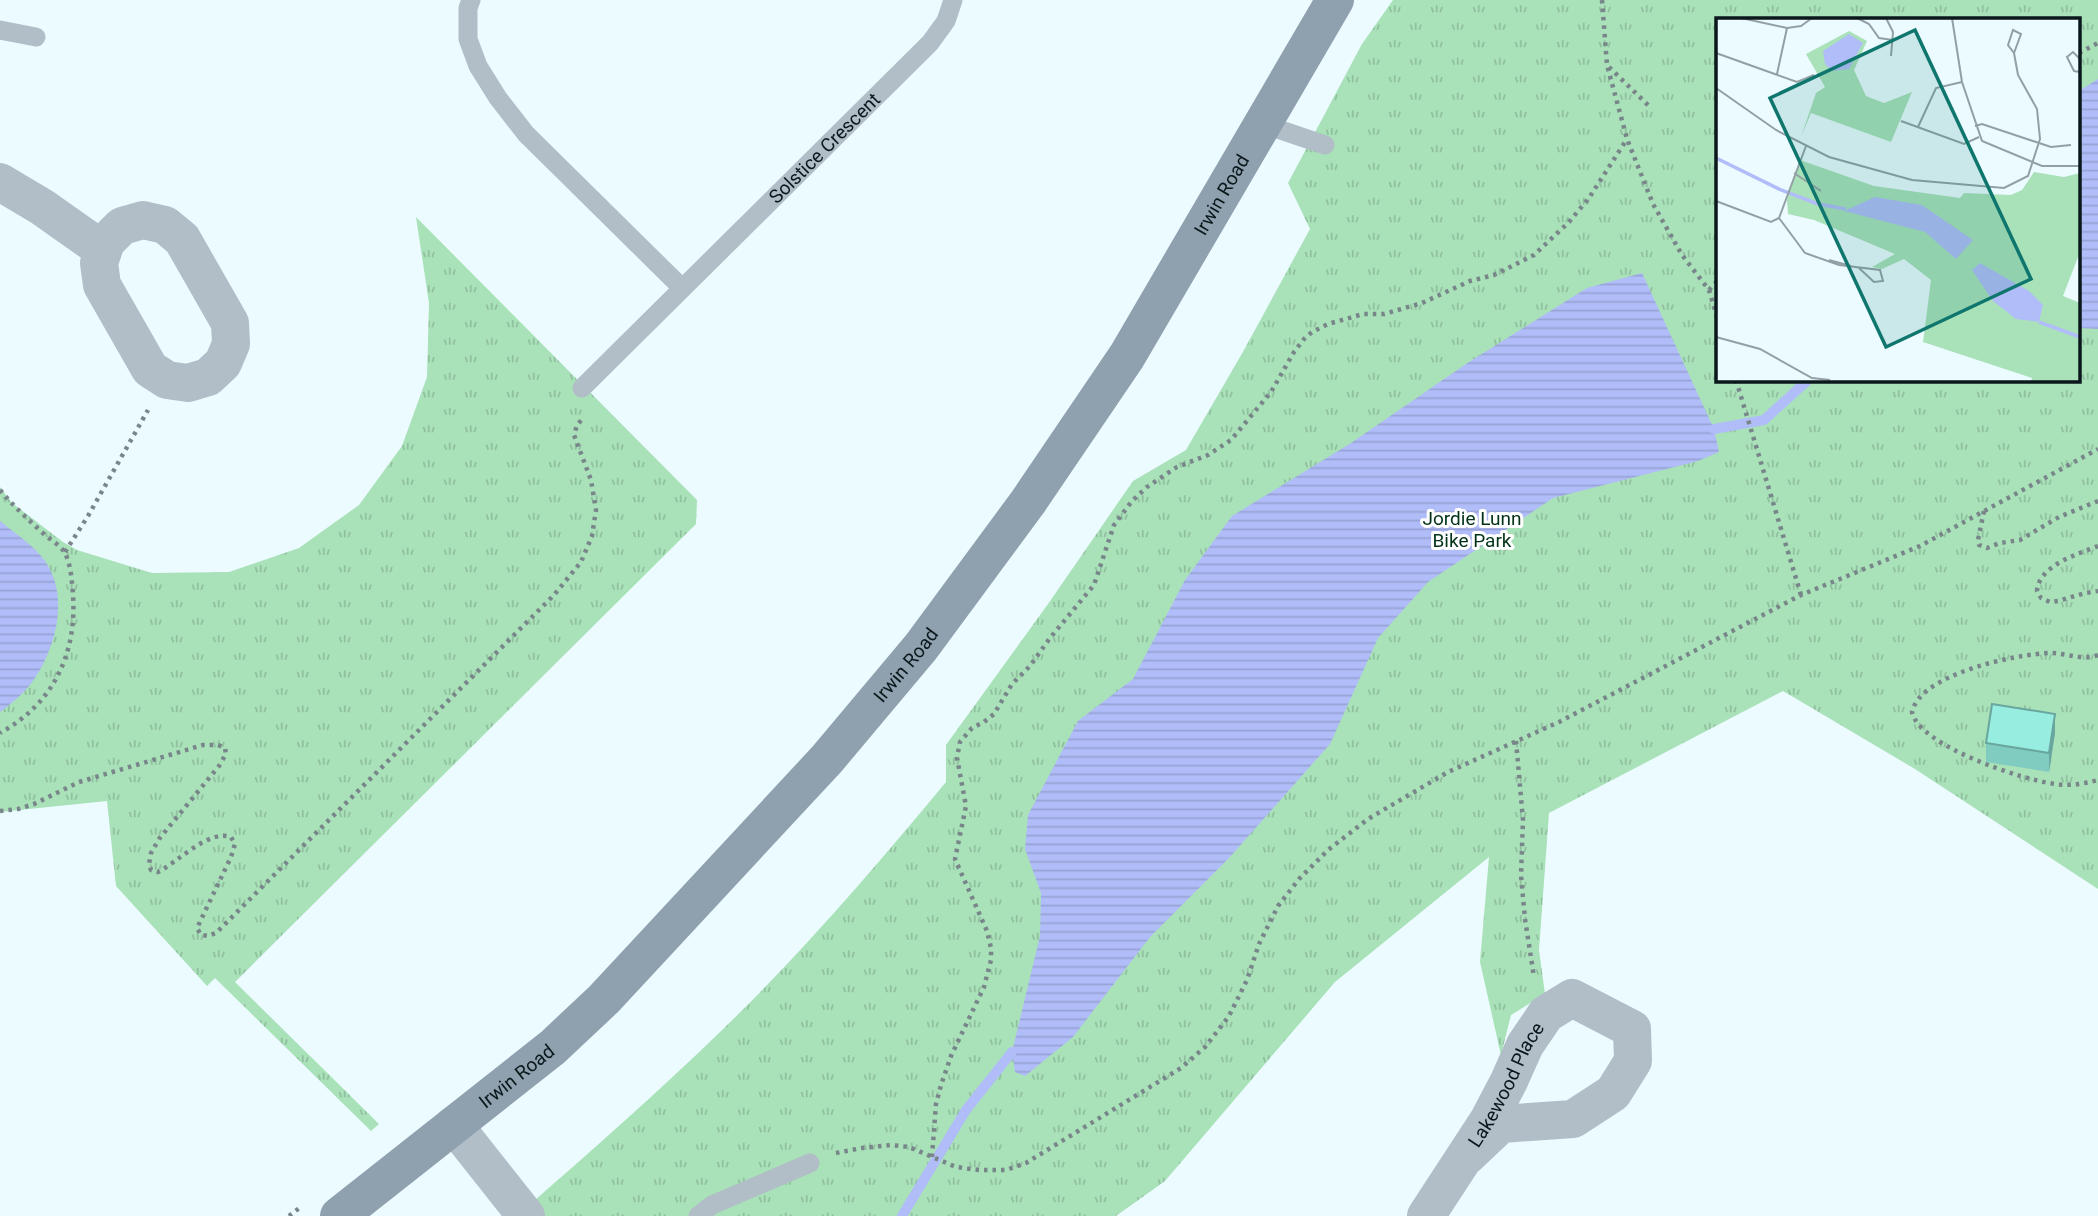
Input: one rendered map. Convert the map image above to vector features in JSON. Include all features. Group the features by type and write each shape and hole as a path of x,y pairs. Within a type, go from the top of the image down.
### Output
{"street":[{"name":"Irwin Road","path":"339,1216 553,1047 604,999 827,759 921,648 1028,502 1127,356 1335,0"},
{"path":"0,182 42,207 103,250"},
{"name":"Lakewood Place","path":"1410,1216 1434,1205 1467,1156 1509,1081 1525,1045 1546,1014 1573,998 1632,1029 1633,1061 1613,1093 1573,1119 1501,1124 1467,1156"},
{"path":"454,1125 526,1216"}],"lane":[{"path":"471,0 468,8 468,39 478,66 498,98 526,134 682,288"},
{"name":"Solstice Crescent","path":"582,388 930,43 946,21 953,0"},
{"path":"0,30 36,37"},
{"path":"1263,124 1325,145"},
{"path":"698,1216 712,1205 810,1163"}],"path":[{"path":"1602,0 1607,65 1627,139 1653,204 1682,255 1709,290 1716,314"},
{"path":"2080,52 2098,43"},
{"path":"1607,65 1651,107"},
{"path":"932,1157 936,1104 941,1085 951,1056 984,987 991,960 987,931 955,859 966,806 957,758 960,742 972,728 994,714 1012,684 1030,666 1094,585 1114,525 1132,501 1147,487 1177,467 1208,455 1231,440 1270,392 1304,339 1328,324 1363,314 1384,314 1422,303 1534,256 1589,198 1627,139"},
{"path":"1709,290 1716,282"},
{"path":"1737,382 1801,596"},
{"path":"65,552 152,403"},
{"path":"0,811 34,804 79,782 203,745 225,748 226,754 219,765 159,839 151,853 149,864 151,870 158,872 208,839 223,834 231,837 235,844 231,857 197,928 201,935 216,933 554,595 581,562 592,536 596,510 591,480 574,435 577,425 585,415"},
{"path":"810,1163 833,1154 891,1145 908,1147 956,1167 1006,1170 1026,1163 1181,1068 1205,1047 1228,1016 1247,980 1259,944 1278,906 1299,879 1328,850 1367,819 1448,772 1559,722 1801,596 1920,546 2098,449"},
{"path":"0,489 14,506 65,552 71,577 73,605 72,634 59,676 15,725 0,733"},
{"path":"1984,511 1978,540 1982,548 1987,548 2020,540 2059,517 2098,501"},
{"path":"2098,546 2049,570 2039,581 2037,590 2041,598 2050,602 2098,592"},
{"path":"2098,655 2079,657 2060,653 2028,654 1992,662 1929,689 1917,700 1912,712 1915,720 1931,735 1974,760 2048,783 2079,785 2098,780"},
{"path":"1516,741 1523,820 1521,876 1541,1021"}],"green space":[{"name":"Jordie Lunn Bike Park","path":"1393,0 2098,0 2098,889 1915,769 1783,691 1549,813 1539,950 1545,994 1511,1015 1501,1055 1480,962 1489,857 1335,982 1165,1181 1116,1216 534,1216 526,1208 695,1056 749,1003 836,911 946,782 946,745 1133,481 1186,450 1244,350 1310,229 1288,183 1362,44"},
{"path":"416,217 697,500 696,524 235,982 379,1124 371,1131 215,978 207,986 116,886 107,801 0,812 0,487 12,503 77,550 152,573 229,572 299,548 359,505 402,446 427,377 429,303"}],"water":[{"path":"2098,79 2098,329 2080,328 2080,90"},
{"path":"1642,273 1714,429 1719,452 1698,461 1553,498 1428,582 1378,638 1330,744 1229,858 1150,937 1073,1037 1025,1076 1015,1072 1012,1052 1040,936 1041,893 1025,849 1028,815 1078,721 1133,679 1185,580 1232,516 1351,443 1469,362 1587,288"},
{"path":"0,521 30,544 45,561 57,589 58,604 54,635 43,665 28,688 0,712"}],"building":[{"path":"1992,704 2055,714 2049,753 1986,743"}],"waterway":[{"path":"1714,429 1764,420 1806,382"},
{"path":"902,1216 966,1110 1012,1052"}]}
